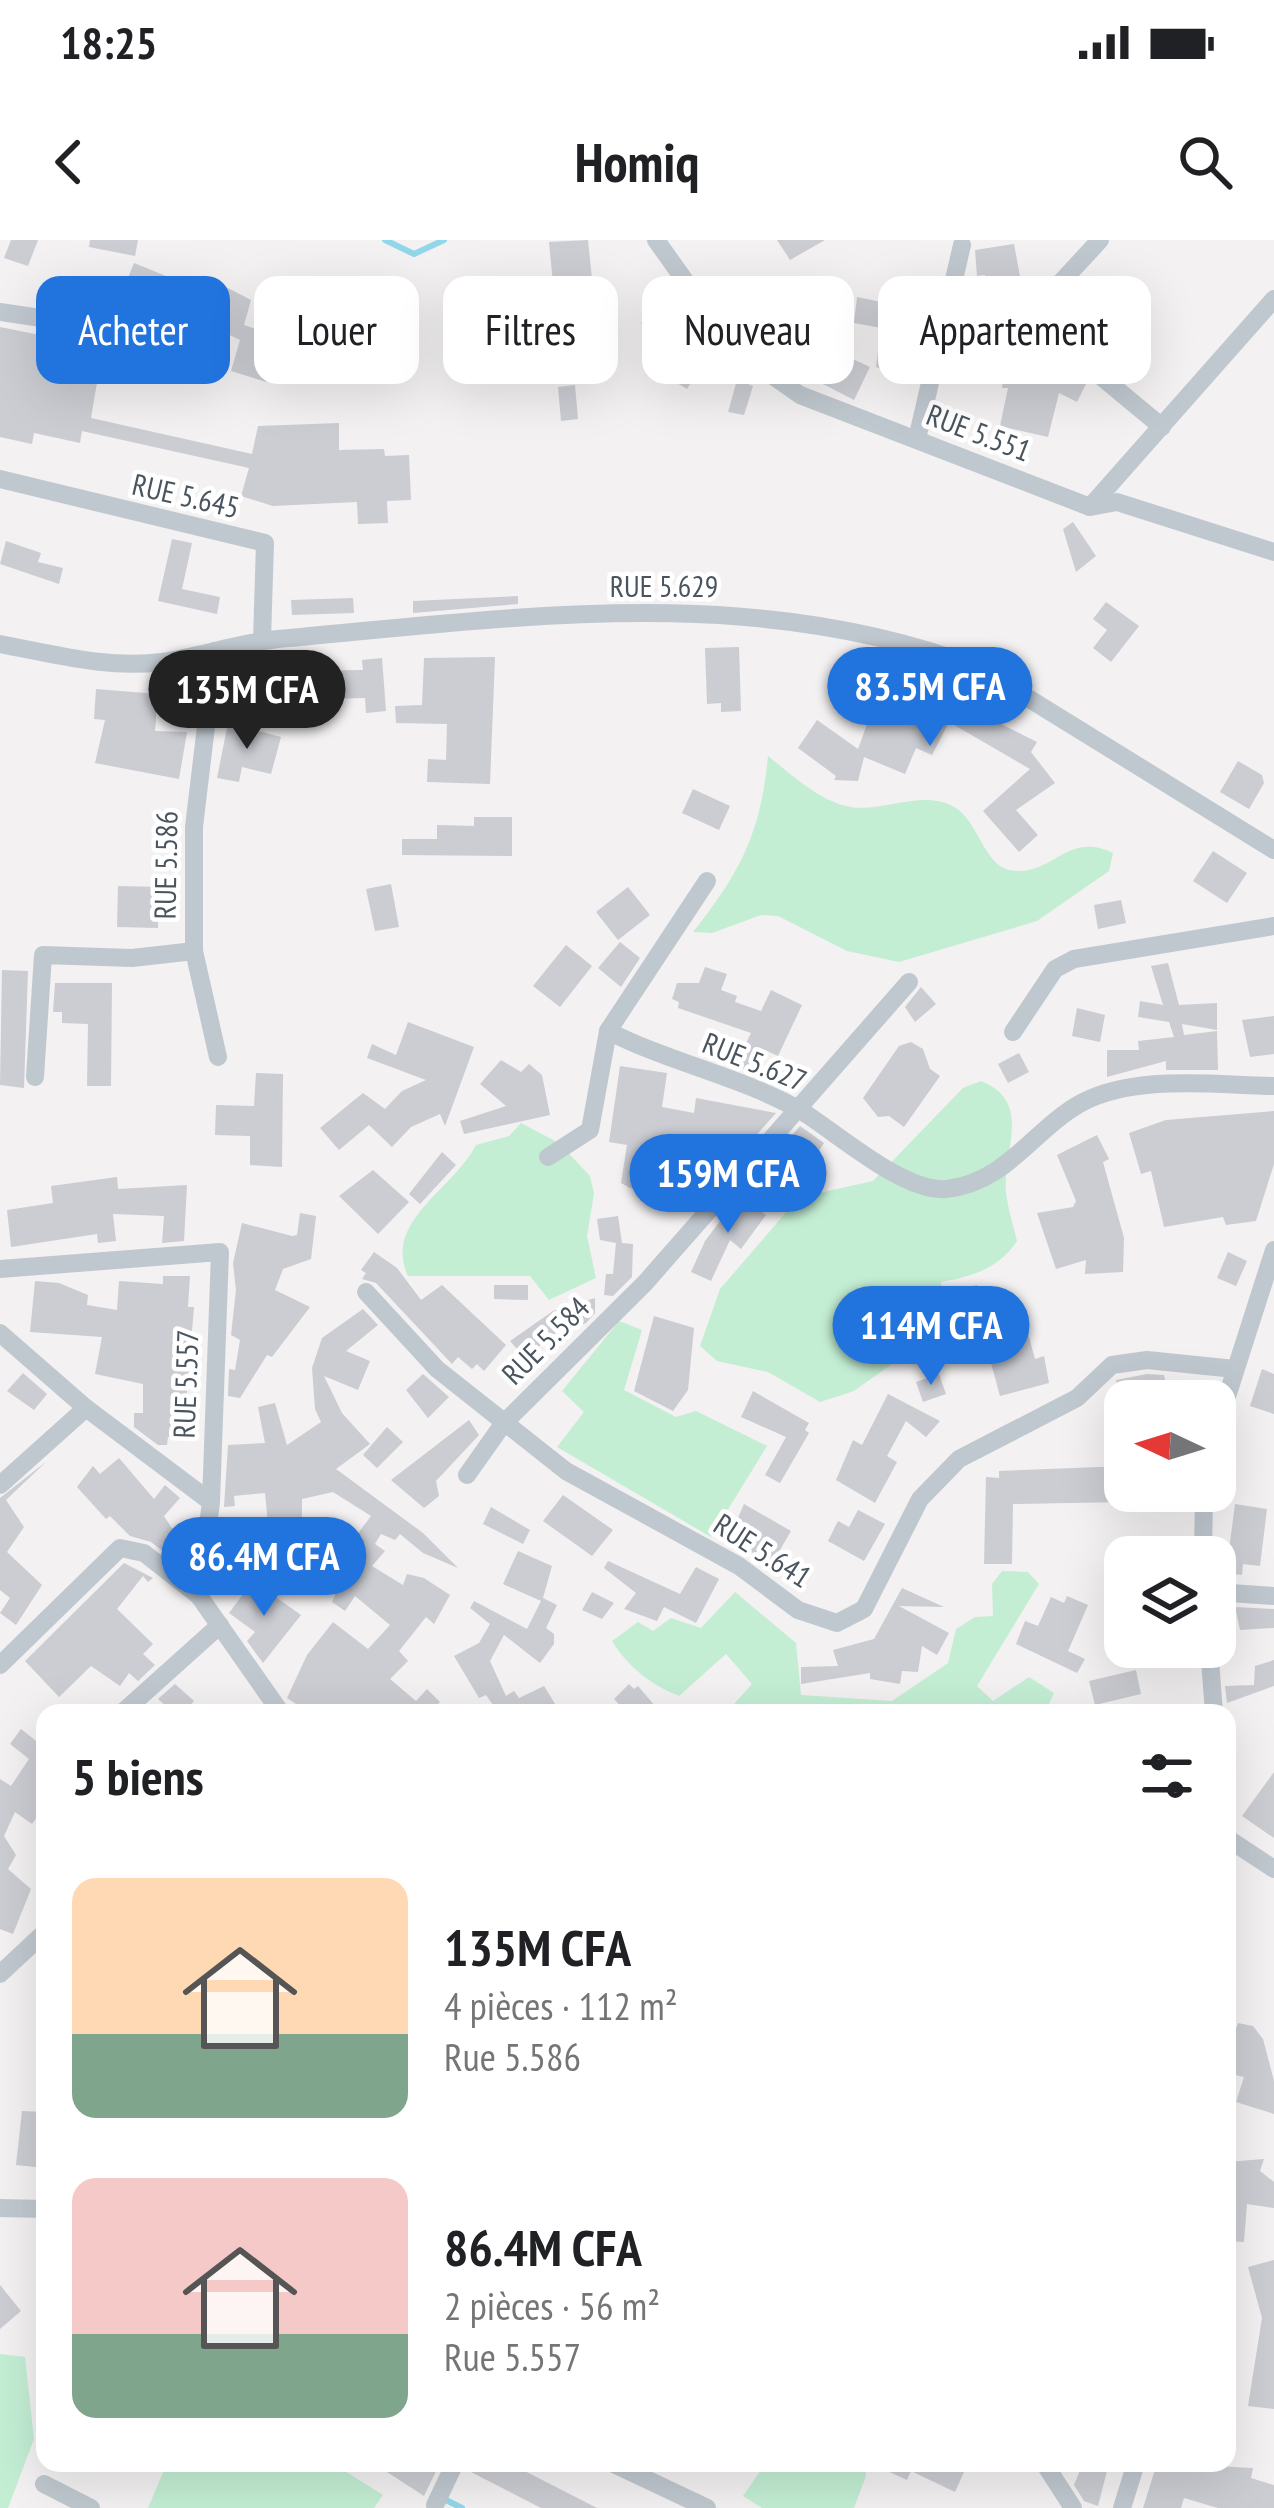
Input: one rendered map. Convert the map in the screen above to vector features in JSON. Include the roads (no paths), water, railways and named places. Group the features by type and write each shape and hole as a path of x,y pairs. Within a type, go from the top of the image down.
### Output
{"street":[{"name":"RUE 5.551","path":"656,240 732,347 762,371 843,415 1090,507 1117,502 1274,552"},
{"path":"1100,240 1050,294 1068,349 1162,427"},
{"path":"916,439 962,245"},
{"path":"1090,507 1274,299"},
{"path":"0,312 36,317"},
{"name":"RUE 5.645","path":"0,479 265,543 262,640"},
{"name":"RUE 5.629","path":"0,644 118,664 262,640 626,613 802,621 865,634 981,669 1274,850"},
{"name":"RUE 5.586","path":"35,1077 43,955 132,958 194,951 194,827 215,651"},
{"path":"548,1157 590,1130 608,1031 707,880"},
{"path":"1012,1032 1055,969 1074,959 1274,926"},
{"path":"194,951 218,1057"},
{"name":"RUE 5.584","path":"467,1475 503,1424 645,1283 909,982"},
{"name":"RUE 5.627","path":"608,1031 799,1110 886,1167 923,1187 944,1190 998,1172 1088,1100 1163,1086 1274,1085"},
{"path":"1232,1380 1274,1250"},
{"name":"RUE 5.557","path":"0,1269 220,1252 211,1502 199,1596"},
{"name":"RUE 5.641","path":"367,1292 437,1369 566,1472 695,1540 798,1610 837,1623 864,1609 920,1499 972,1450 1077,1398 1112,1365 1147,1360 1235,1369"},
{"path":"0,1333 86,1408 211,1502"},
{"path":"0,1485 86,1408"},
{"path":"0,1665 120,1548 144,1553 199,1596 267,1704"},
{"path":"1236,1593 1274,1596"},
{"path":"132,1704 220,1624"},
{"path":"1211,1668 1213,1704"},
{"path":"1236,1844 1274,1869"},
{"path":"0,1974 36,1940"},
{"path":"0,2208 36,2209"},
{"path":"435,2505 451,2472"},
{"path":"631,2472 707,2508"},
{"path":"1050,2472 1073,2508"},
{"path":"1122,2508 1133,2472"},
{"path":"44,2484 91,2508"}],"waterway":[{"path":"385,240 414,254 444,240"},
{"path":"444,2499 462,2508"}]}
